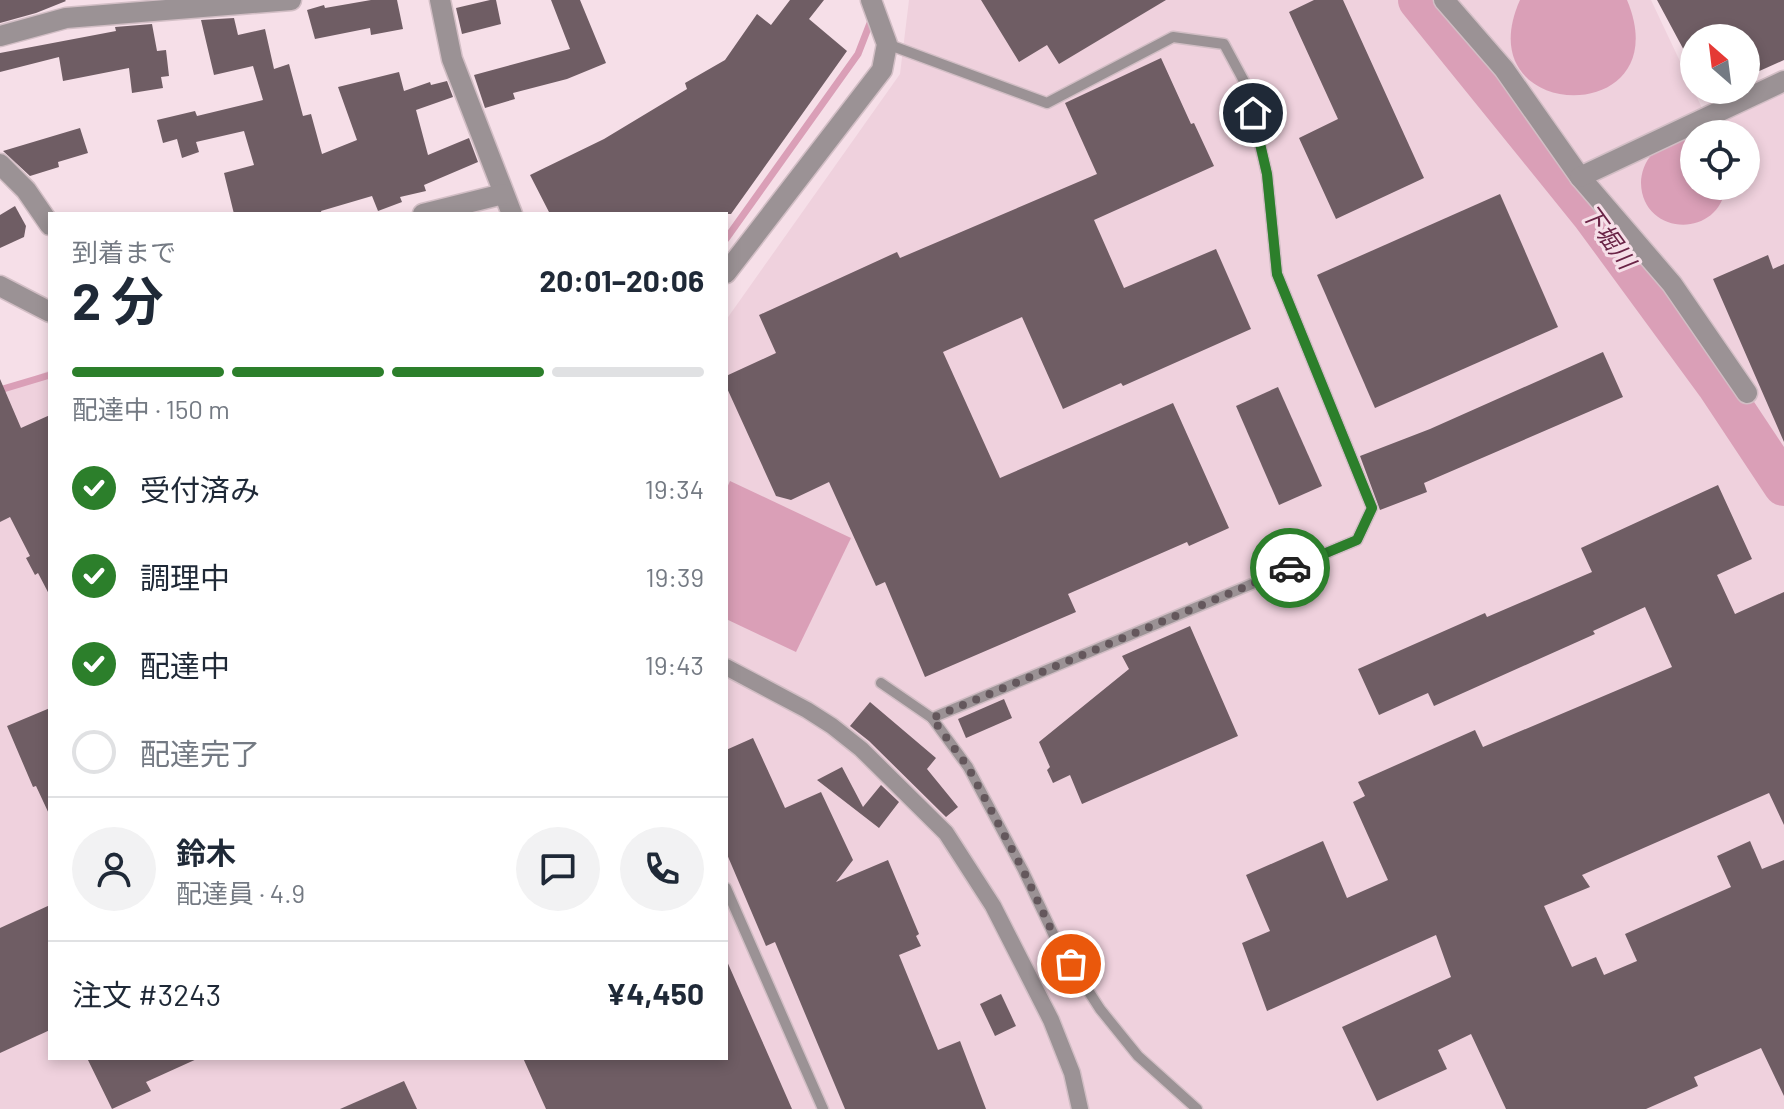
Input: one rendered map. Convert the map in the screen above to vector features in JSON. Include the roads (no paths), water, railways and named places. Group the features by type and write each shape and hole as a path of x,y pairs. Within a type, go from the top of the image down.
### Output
{"street":[{"path":"0,36 66,18 291,0"},
{"path":"440,0 452,59 511,212"},
{"path":"728,270 882,70 884,36 871,0"},
{"path":"1444,0 1504,69 1580,177 1672,284 1747,393"},
{"path":"1580,177 1784,81"},
{"path":"0,164 26,190 48,222"},
{"path":"431,212 503,194"},
{"path":"0,286 48,311"},
{"path":"728,668 832,726 861,749 946,833 993,906 1051,1020 1072,1073 1080,1109"}],"lane":[{"path":"884,36 1047,103 1173,37 1224,44 1245,83 1267,174 1277,274 1372,508 1357,540 932,718"},
{"path":"881,683 932,718 968,767 1057,942 1100,1009 1138,1056 1197,1109"},
{"path":"728,893 823,1109"}],"waterway":[{"name":"下堀川","path":"1419,0 1593,215 1717,384 1784,485"},
{"path":"728,236 858,54 872,18"},
{"path":"0,390 48,376"}]}
